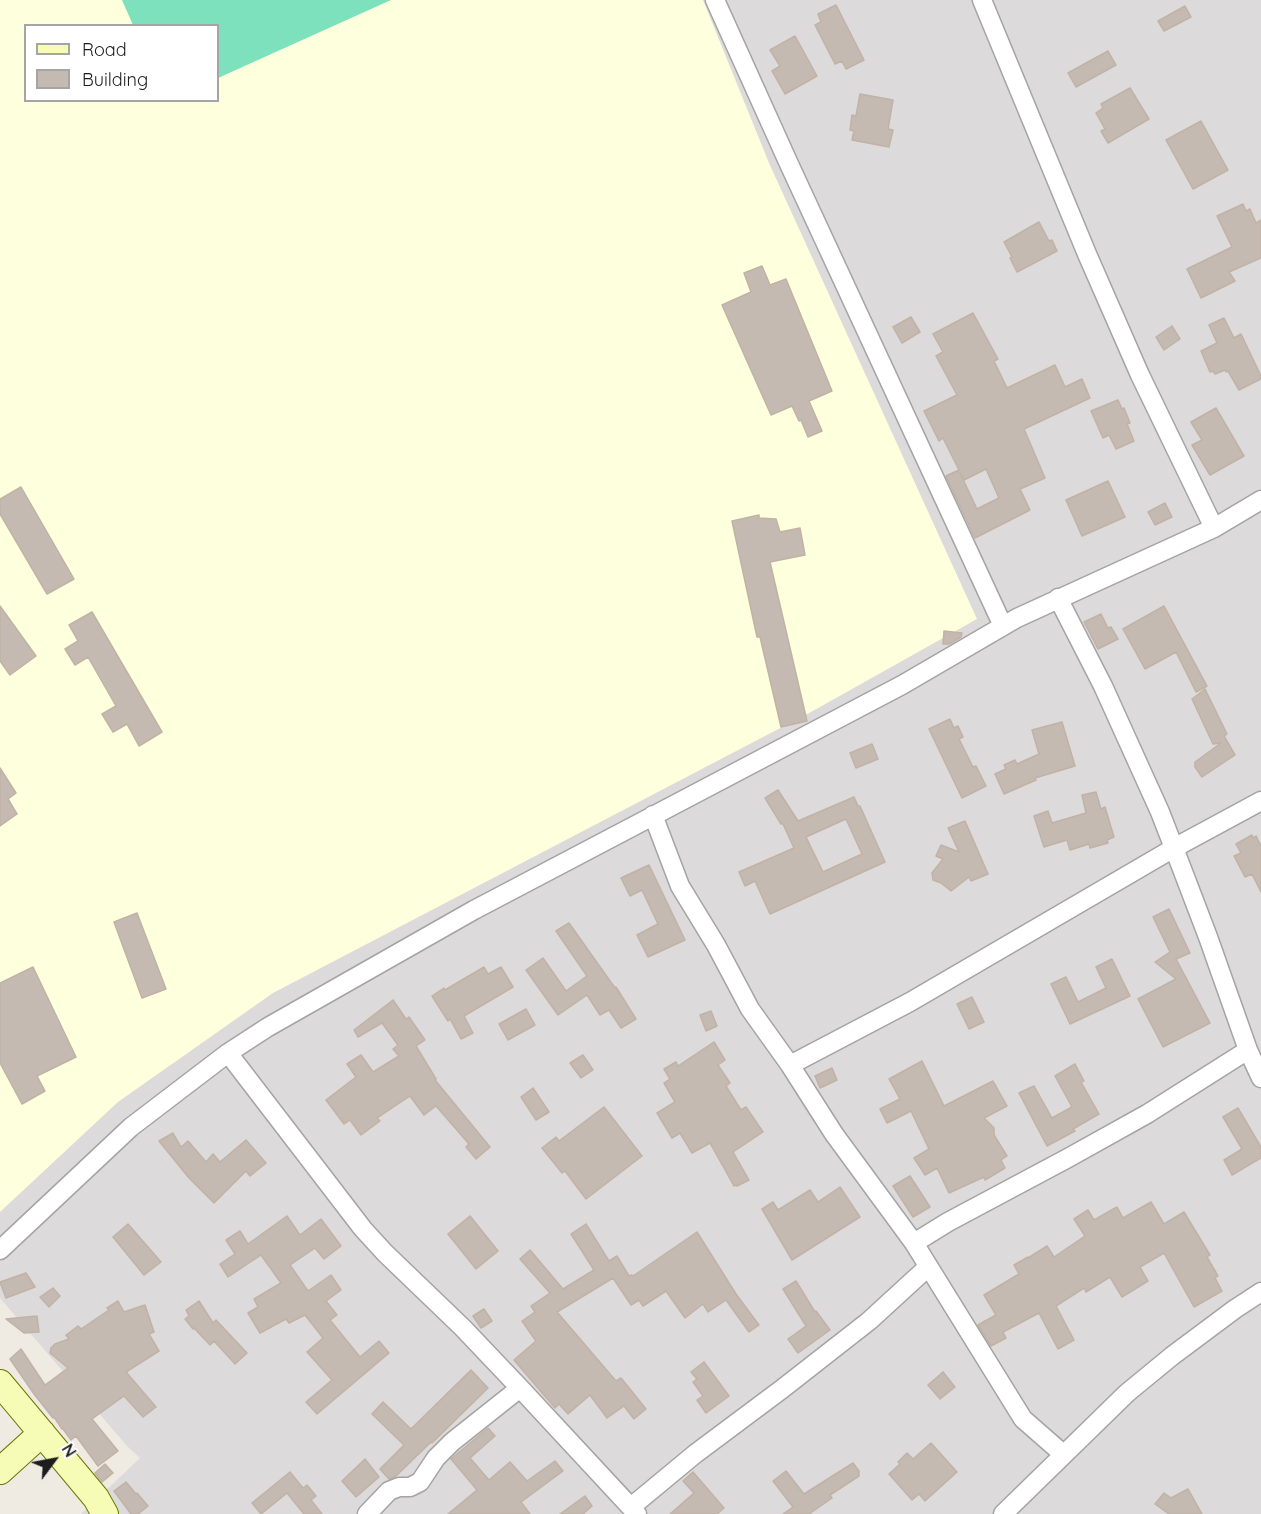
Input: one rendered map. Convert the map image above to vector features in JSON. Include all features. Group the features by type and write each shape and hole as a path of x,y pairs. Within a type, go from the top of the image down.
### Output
{"main road":[{"path":"0,1383 96,1498 105,1514"},
{"path":"0,1471 42,1433"}],"street":[{"path":"715,0 1003,626"},
{"path":"982,0 1087,254 1136,365 1214,528"},
{"path":"0,1250 131,1127 228,1053 268,1027 474,910 902,685 1003,626 1058,598 1214,528 1261,500"},
{"path":"1058,598 1102,686 1160,812 1248,1050 1261,1078"},
{"path":"790,1065 892,1012 1174,848 1261,801"},
{"path":"653,815 680,886 716,945 750,1009 790,1065 834,1134 914,1243 1023,1419 1063,1454"},
{"path":"914,1243 948,1222 1147,1114 1248,1050"},
{"path":"228,1053 363,1229 463,1328 634,1510 695,1454 869,1321 928,1267"},
{"path":"1003,1514 1127,1393 1234,1309 1261,1292"},
{"path":"367,1514 389,1491 399,1487 410,1487 420,1482 436,1458 452,1442 520,1388"}],"shaded area":[{"path":"0,0 1261,0 1261,1514 81,1514 140,1458 127,1446 0,1298"},
{"path":"0,0 703,0 769,163 977,619 811,712 273,993 118,1102 0,1212"}],"green space":[{"path":"122,0 391,0 219,78 219,24 133,24"}],"building":[{"path":"836,5 864,60 846,69 842,61 835,64 815,25 821,22 818,14"},
{"path":"1185,6 1191,17 1164,31 1158,21"},
{"path":"795,36 817,76 785,94 772,71 780,66 770,50"},
{"path":"1108,51 1116,65 1076,87 1068,73"},
{"path":"1130,88 1149,119 1108,143 1101,131 1105,129 1096,113 1103,108 1101,104"},
{"path":"860,94 893,100 888,129 893,130 889,147 852,140 854,131 850,130 852,115 856,116"},
{"path":"1201,121 1228,170 1193,189 1166,140"},
{"path":"1243,204 1246,211 1250,209 1256,223 1261,220 1261,258 1229,272 1235,281 1201,298 1187,269 1232,247 1217,216"},
{"path":"1039,222 1057,251 1017,272 1004,242"},
{"path":"762,266 770,285 786,279 832,391 809,401 822,431 808,437 792,406 771,415 722,305 751,292 744,273"},
{"path":"973,313 998,359 994,361 1007,388 1055,365 1065,387 1082,379 1090,398 1024,429 1045,478 1020,489 1030,510 975,538 946,476 959,470 943,438 939,441 924,411 957,395 936,356 943,352 933,334","holes":["986,469 999,498 977,509 960,473 964,480"]},
{"path":"911,317 920,332 902,343 893,327"},
{"path":"1224,318 1234,338 1241,334 1261,376 1261,379 1239,390 1228,371 1215,374 1213,371 1210,372 1201,351 1217,343 1209,325"},
{"path":"1172,326 1180,339 1164,350 1156,337"},
{"path":"1118,400 1130,423 1127,424 1134,441 1116,449 1109,435 1103,438 1091,411"},
{"path":"1216,408 1244,456 1210,475 1192,445 1202,440 1191,422"},
{"path":"1108,481 1125,517 1082,536 1066,500"},
{"path":"21,487 74,579 47,594 0,514 0,499"},
{"path":"1165,503 1172,517 1155,525 1148,512"},
{"path":"759,515 759,518 776,519 780,532 800,528 805,555 770,562 807,721 781,727 760,637 757,637 732,521"},
{"path":"0,606 36,656 10,675 0,661"},
{"path":"1164,606 1207,686 1196,692 1176,652 1145,669 1123,629"},
{"path":"92,612 162,732 139,746 127,724 113,732 102,714 116,706 88,657 75,665 65,649 78,641 69,625"},
{"path":"1101,614 1108,628 1111,627 1118,639 1098,649 1084,622"},
{"path":"944,631 962,633 961,637 949,644 943,644"},
{"path":"1205,689 1227,734 1224,736 1235,755 1202,777 1195,767 1195,762 1221,743 1213,744 1192,699"},
{"path":"950,719 954,728 958,726 963,737 959,739 973,767 976,766 986,786 962,798 929,729"},
{"path":"1062,722 1075,766 1035,778 1036,780 1004,794 995,774 1006,769 1004,765 1015,760 1017,764 1039,754 1032,730"},
{"path":"872,744 878,759 856,768 850,753"},
{"path":"0,768 16,793 8,799 17,814 0,826"},
{"path":"778,790 798,821 854,797 885,862 770,914 755,881 745,886 739,872 794,848 783,824 765,798","holes":["846,819 862,854 823,872 806,837"]},
{"path":"1096,792 1101,809 1105,807 1114,837 1107,840 1108,843 1090,848 1089,844 1070,850 1067,840 1044,847 1034,816 1048,811 1052,823 1086,813 1082,795"},
{"path":"965,821 988,874 971,881 969,877 951,891 933,880 932,873 943,859 936,856 941,845 959,852 948,828"},
{"path":"1252,835 1253,838 1256,836 1261,846 1261,892 1252,874 1245,877 1234,856 1241,853 1236,844"},
{"path":"649,865 685,940 648,957 637,935 658,924 642,890 630,896 621,878"},
{"path":"1169,909 1190,953 1176,959 1210,1023 1163,1047 1138,999 1176,979 1155,962 1170,952 1153,917"},
{"path":"137,913 166,989 142,998 114,922"},
{"path":"569,923 616,987 636,1019 621,1028 609,1010 600,1015 587,995 558,1015 526,970 543,958 566,991 587,976 556,931"},
{"path":"1112,959 1130,996 1070,1024 1051,984 1066,977 1078,1002 1106,988 1096,967"},
{"path":"33,967 76,1057 37,1076 45,1091 22,1104 0,1063 0,983"},
{"path":"484,967 488,974 501,967 513,987 464,1016 473,1033 461,1039 450,1019 448,1021 432,996"},
{"path":"972,997 984,1022 969,1029 957,1004"},
{"path":"393,1000 406,1019 409,1017 425,1040 416,1046 435,1080 490,1147 476,1159 466,1147 469,1144 436,1106 424,1115 410,1096 377,1118 380,1121 361,1135 350,1120 344,1124 326,1100 356,1077 347,1064 361,1055 373,1072 399,1056 393,1049 398,1045 382,1023 358,1037 354,1030"},
{"path":"526,1009 535,1025 508,1040 499,1024"},
{"path":"711,1011 717,1026 706,1031 700,1015"},
{"path":"714,1042 725,1060 718,1065 730,1083 726,1086 741,1110 746,1107 763,1132 733,1152 749,1180 737,1186 734,1186 710,1143 692,1153 680,1133 672,1138 657,1113 675,1102 664,1083 670,1079 664,1069 676,1062 678,1066"},
{"path":"583,1055 593,1070 581,1078 570,1063"},
{"path":"922,1061 944,1106 993,1081 1007,1106 984,1118 994,1128 994,1135 1007,1156 1001,1160 1005,1168 985,1180 984,1177 949,1193 937,1168 925,1175 914,1158 929,1149 911,1111 887,1123 880,1109 900,1099 889,1079"},
{"path":"1075,1064 1084,1081 1081,1082 1099,1114 1073,1129 1075,1131 1047,1146 1019,1093 1034,1086 1052,1118 1072,1107 1055,1076"},
{"path":"832,1068 837,1080 820,1088 815,1076"},
{"path":"533,1088 549,1112 536,1120 521,1097"},
{"path":"604,1107 642,1156 586,1199 565,1171 562,1173 542,1148 556,1137 559,1141"},
{"path":"1238,1108 1261,1147 1261,1158 1232,1175 1224,1160 1242,1149 1223,1117"},
{"path":"173,1133 181,1147 188,1141 206,1162 213,1154 220,1162 246,1140 266,1163 250,1176 246,1171 214,1203 189,1178 159,1141"},
{"path":"910,1176 930,1207 913,1217 893,1186"},
{"path":"840,1187 860,1217 792,1260 762,1209 773,1202 778,1210 810,1190 818,1202"},
{"path":"1151,1202 1164,1224 1184,1212 1210,1255 1207,1257 1218,1276 1215,1278 1222,1291 1194,1307 1164,1253 1140,1267 1148,1281 1122,1297 1110,1277 1086,1292 1084,1288 1056,1306 1074,1340 1058,1349 1039,1313 1003,1332 1006,1338 991,1346 978,1325 996,1315 984,1295 1019,1274 1014,1265 1047,1246 1054,1257 1085,1236 1074,1219 1088,1210 1094,1220 1117,1207 1123,1218"},
{"path":"287,1216 300,1235 321,1219 341,1246 324,1259 315,1248 290,1265 308,1291 331,1275 341,1290 326,1301 337,1315 330,1320 360,1357 379,1341 389,1353 317,1414 306,1402 332,1380 307,1352 323,1338 305,1315 289,1323 286,1319 260,1333 248,1313 258,1307 254,1299 281,1283 261,1255 228,1277 220,1264 235,1254 226,1240 240,1231 248,1244"},
{"path":"470,1216 498,1251 476,1269 448,1234"},
{"path":"128,1224 161,1262 144,1275 113,1237"},
{"path":"586,1224 609,1261 617,1256 629,1276 633,1276 697,1232 736,1294 759,1325 749,1332 726,1300 708,1312 703,1304 685,1318 666,1291 643,1306 639,1300 631,1305 613,1278 557,1312 616,1381 621,1378 646,1409 634,1419 624,1406 607,1418 590,1395 568,1414 559,1404 555,1408 514,1360 536,1341 522,1321 535,1312 531,1306 550,1293 520,1259 530,1250 563,1289 594,1270 571,1234"},
{"path":"26,1273 35,1287 6,1298 0,1282"},
{"path":"796,1281 815,1312 830,1330 798,1353 788,1339 806,1326 783,1289"},
{"path":"53,1288 60,1296 49,1307 40,1297"},
{"path":"118,1301 124,1312 145,1305 154,1332 149,1334 159,1351 126,1372 156,1407 143,1417 124,1396 92,1419 118,1451 98,1466 76,1436 71,1440 34,1394 10,1359 21,1349 45,1385 68,1368 50,1353 51,1348 69,1339 66,1335 78,1326 81,1329"},
{"path":"199,1301 213,1323 216,1320 247,1353 235,1364 214,1341 210,1345 185,1319 189,1316 186,1310"},
{"path":"484,1309 492,1321 481,1328 473,1316"},
{"path":"37,1316 39,1332 24,1333 6,1319"},
{"path":"704,1362 729,1396 706,1413 697,1400 703,1396 693,1382 697,1379 691,1372"},
{"path":"471,1370 488,1388 432,1443 396,1476 389,1479 380,1469 404,1445 372,1414 383,1402 411,1429"},
{"path":"943,1372 955,1387 940,1399 928,1385"},
{"path":"488,1428 495,1436 470,1458 489,1480 510,1462 527,1481 555,1461 563,1471 521,1502 530,1514 448,1514 477,1490 451,1459"},
{"path":"931,1443 957,1472 925,1501 919,1494 912,1500 889,1474 900,1464 898,1462 907,1453 913,1459"},
{"path":"365,1459 379,1477 356,1497 342,1481"},
{"path":"853,1463 859,1471 859,1476 830,1495 832,1498 809,1514 783,1514 793,1507 773,1481 786,1471 804,1494"},
{"path":"105,1464 113,1473 102,1482 95,1473"},
{"path":"290,1472 303,1488 307,1485 316,1496 311,1500 322,1514 304,1514 287,1493 261,1514 252,1503"},
{"path":"693,1472 724,1508 717,1514 670,1514 694,1493 683,1481"},
{"path":"126,1482 148,1506 138,1514 131,1514 114,1491"},
{"path":"1188,1489 1202,1514 1169,1514 1155,1504 1164,1493 1171,1498"},
{"path":"585,1496 592,1506 583,1514 560,1514"}]}
